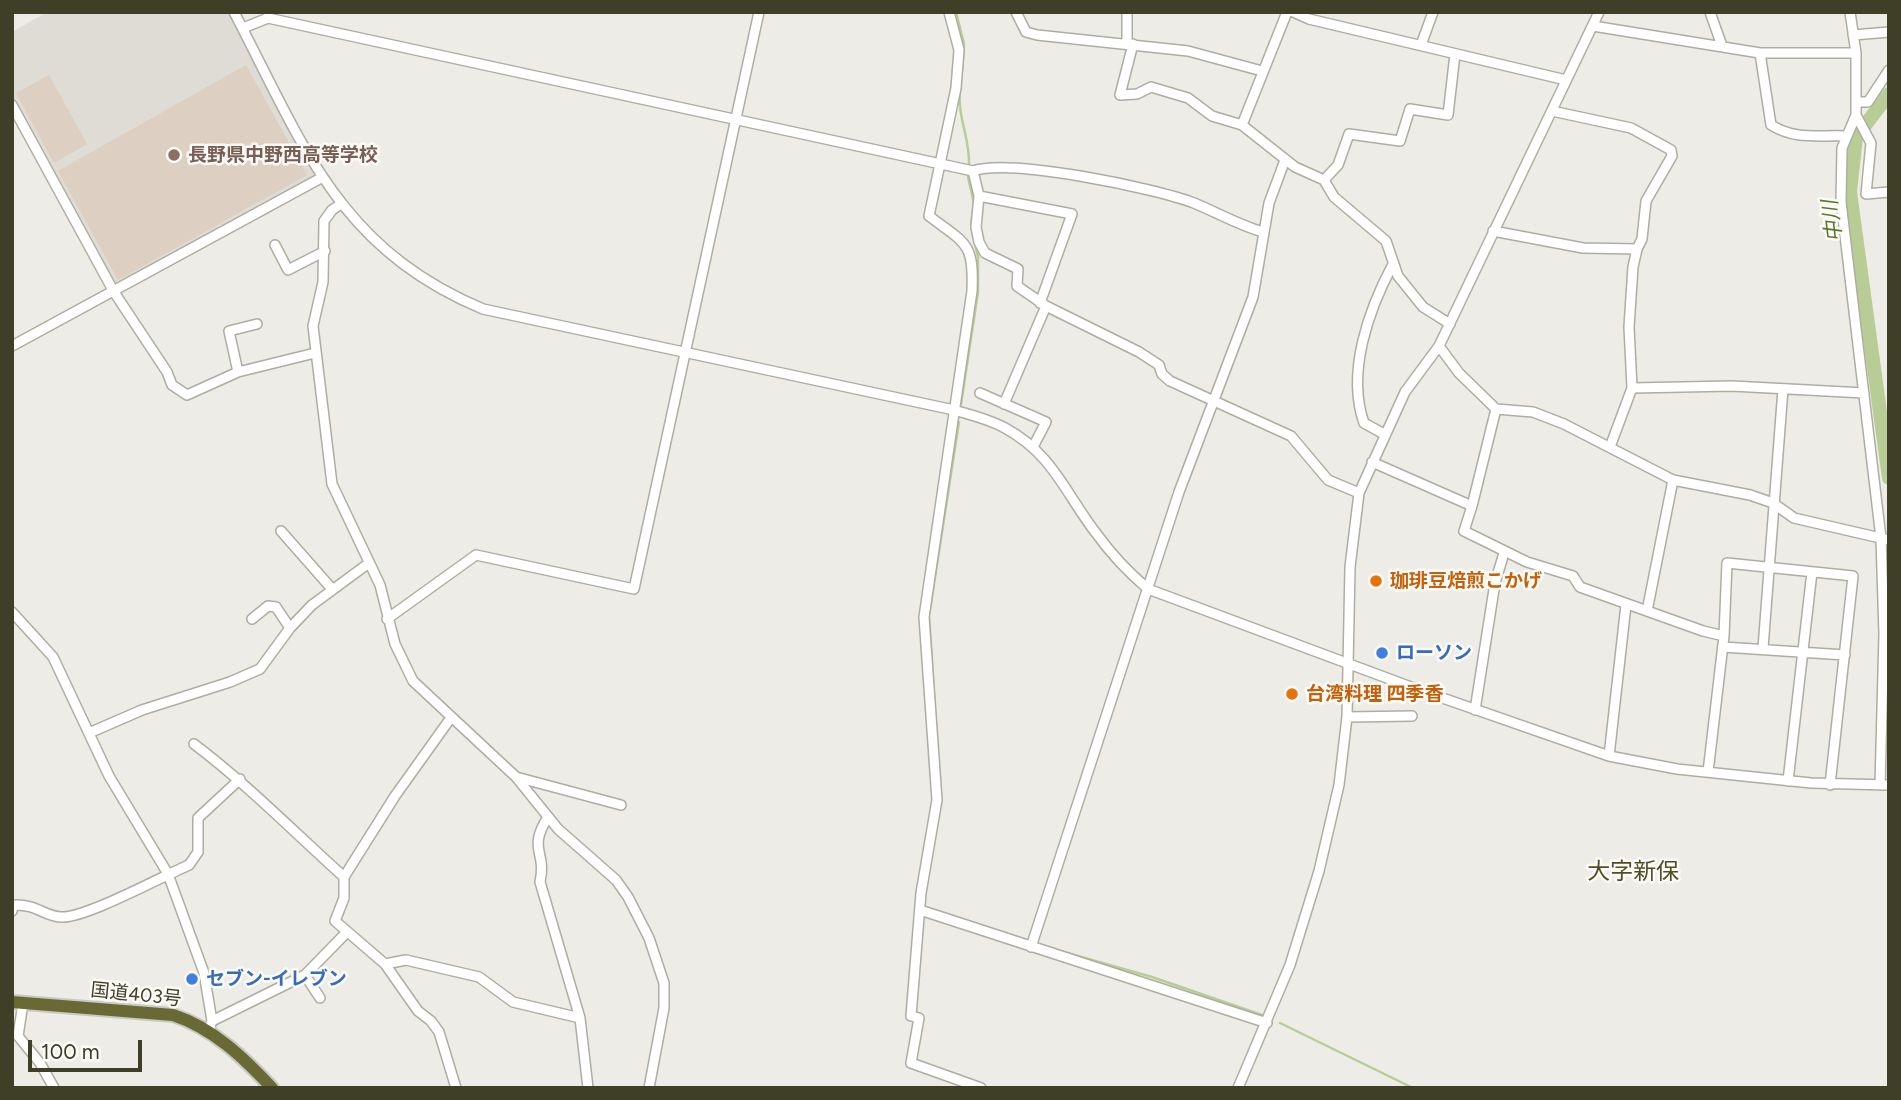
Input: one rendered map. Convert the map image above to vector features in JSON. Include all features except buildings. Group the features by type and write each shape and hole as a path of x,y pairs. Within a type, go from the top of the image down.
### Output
{"highway":[{"name":"国道403号","path":"18,1002 173,1015 210,1026 272,1088"}],"street":[{"path":"234,12 321,178 341,204 385,249 452,296 483,309 954,410 1005,428 1033,447 1058,472 1094,531 1125,569 1148,589 1475,710 1609,756 1708,772 1830,785 1885,785 1885,539 1864,393 1841,205 1839,166 1845,136 1856,115 1858,102 1856,53 1850,12"},
{"path":"387,619 476,555 634,589 759,12"},
{"path":"948,12 960,50 956,88 929,216 968,246 973,259 972,291 924,617 937,800 919,909 911,1016 919,1018 911,1063 981,1088"},
{"path":"1016,12 1026,32 1037,35 1188,51 1262,71"},
{"path":"1127,12 1130,43 1120,95 1137,94 1151,87 1188,97 1212,117 1241,125 1285,160 1324,180 1334,197 1386,241 1398,276 1423,307 1450,324"},
{"path":"1241,125 1287,12"},
{"path":"1293,12 1309,19 1566,80"},
{"path":"1421,44 1433,12"},
{"path":"1238,1088 1290,965 1319,872 1339,785 1347,717 1350,567 1359,493 1405,392 1439,345 1450,324 1599,12"},
{"path":"1710,12 1722,46"},
{"path":"243,28 268,15 974,172 984,167 1046,172 1094,180 1194,203 1236,224 1263,232"},
{"path":"1593,26 1760,53 1856,53"},
{"path":"1853,35 1889,32"},
{"path":"1760,53 1771,125 1786,134 1804,137 1815,134 1845,136"},
{"path":"1324,180 1338,165 1349,134 1400,141 1410,109 1447,115 1455,54"},
{"path":"1858,102 1868,102 1889,70"},
{"path":"12,105 114,292 167,372 172,385 187,394 238,372 315,353"},
{"path":"1552,111 1631,128 1671,150 1672,156 1646,201 1642,239 1633,267 1629,327 1632,388 1610,447"},
{"path":"1856,115 1871,143 1866,194 1889,192"},
{"path":"1031,947 1148,589 1253,297 1269,204 1285,160"},
{"path":"974,172 979,196 975,227 985,253 1018,269 1017,286 1043,305 1139,352 1159,365 1162,374 1170,381 1291,436 1328,480 1359,493"},
{"path":"12,346 321,178"},
{"path":"979,196 1026,202 1072,214 1043,305 1004,404"},
{"path":"341,204 332,210 324,221 323,282 313,326 332,484 380,585 387,619 412,681 450,719 516,777 548,817 616,880 628,897 659,963 664,983 664,1008 649,1088"},
{"path":"1493,232 1583,248 1637,249"},
{"path":"275,245 293,280"},
{"path":"288,270 325,251"},
{"path":"1384,434 1364,423 1358,375 1379,291 1393,264"},
{"path":"238,372 229,331 257,324"},
{"path":"1439,345 1458,373 1496,409 1533,412 1610,447 1673,480 1750,495 1773,503 1794,518 1885,539"},
{"path":"1632,388 1732,386 1864,393"},
{"path":"1763,648 1783,389"},
{"path":"979,393 1045,422 1033,447"},
{"path":"1496,409 1464,531 1504,552 1573,576 1580,587 1626,605 1724,636"},
{"path":"1372,463 1472,506"},
{"path":"1647,611 1673,480"},
{"path":"281,531 332,589"},
{"path":"1475,710 1495,583 1504,552"},
{"path":"89,733 142,710 230,682 260,669 290,628 332,589 369,563"},
{"path":"1708,772 1724,636 1727,563 1853,576 1830,785"},
{"path":"1788,780 1812,572"},
{"path":"1609,756 1626,605"},
{"path":"252,619 268,606 276,607 290,628"},
{"path":"12,612 52,657 109,776 168,874 204,973 210,1026 306,975 347,932"},
{"path":"1723,647 1844,655"},
{"path":"1347,717 1412,716"},
{"path":"450,719 394,796 344,877 344,898 335,921 385,964 418,1011 439,1032 456,1088"},
{"path":"194,744 240,779 344,877"},
{"path":"516,777 621,805"},
{"path":"12,911 13,905 31,904 61,918 81,914 168,874 195,858 198,818 240,779"},
{"path":"548,817 537,834 536,845 544,867 540,882 580,1018 588,1088"},
{"path":"919,909 1267,1023"},
{"path":"385,964 406,960 479,978 513,1002 580,1018"},
{"path":"306,975 320,998"},
{"path":"18,1002 18,1036 40,1063 54,1088"}],"shaded area":[{"name":"長野県中野西高等学校","path":"47,12 234,12 321,178 114,292 12,105 12,32"},
{"path":"246,65 307,175 118,280 58,171"},
{"path":"49,75 87,144 54,163 16,93"}],"waterway":[{"path":"956,12 964,44 962,71"},
{"path":"960,91 960,109 969,164"},
{"name":"中川","path":"1889,94 1856,137 1850,192 1889,478"},
{"path":"961,404 978,292 978,257 971,225 974,203 968,177"},
{"path":"937,741 929,616 959,422"},
{"path":"1060,951 1152,977 1262,1015"},
{"path":"1280,1023 1413,1088"}],"place":[{"name":"長野県中野西高等学校","path":"174,155"},
{"name":"珈琲豆焙煎こかげ","path":"1376,581"},
{"name":"ローソン","path":"1382,653"},
{"name":"台湾料理 四季香","path":"1292,694"},
{"name":"セブン-イレブン","path":"192,979"}],"district":[{"name":"大字新保","path":"1633,872"}]}
